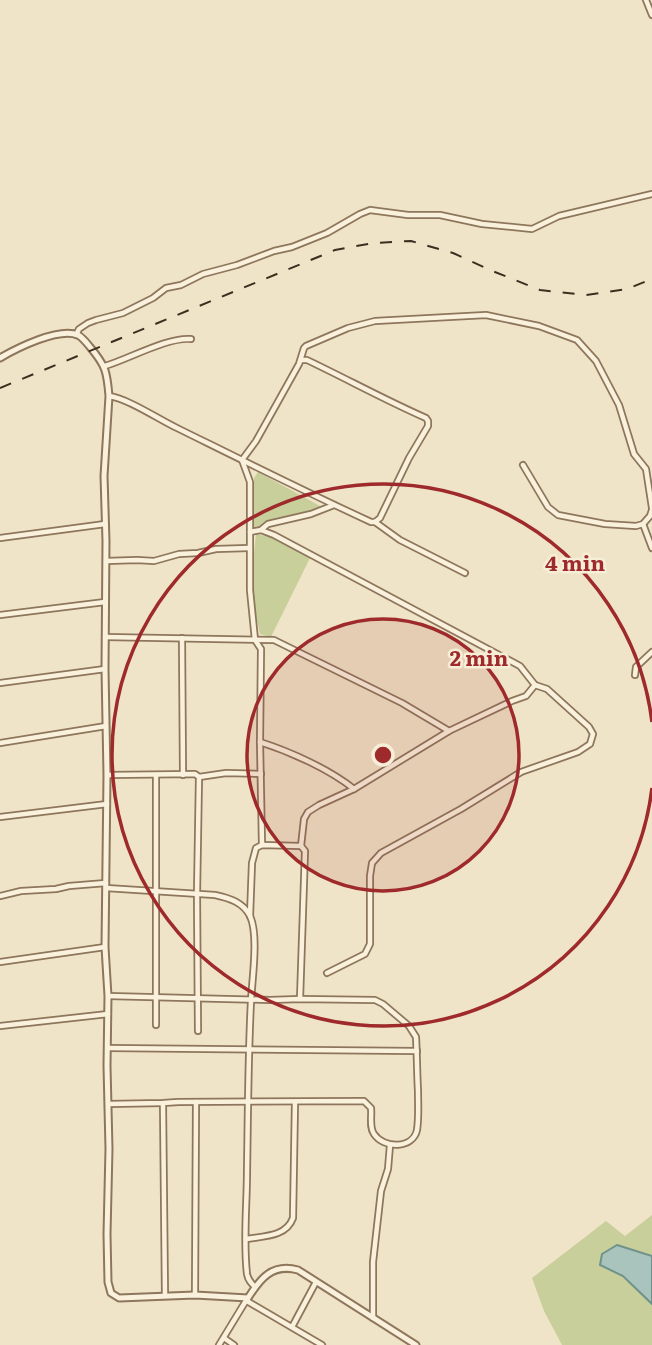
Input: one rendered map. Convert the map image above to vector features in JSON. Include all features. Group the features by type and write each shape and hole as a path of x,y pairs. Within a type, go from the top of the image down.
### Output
{"street":[{"path":"646,0 652,15"},
{"path":"76,335 79,329 88,323 123,313 153,298 166,288 292,247 327,233 370,210 408,215 440,215 482,224 532,229 559,216 652,194"},
{"path":"242,460 256,441 301,360 304,348 312,343 348,328 375,321 486,315 539,326 577,340 596,361 619,405 634,454 646,469 652,509 650,516 643,524 636,526 605,524 558,514 548,507 523,465"},
{"path":"0,358 50,336 76,335 84,340 105,366 110,396 104,476 109,1289 119,1298 195,1295 247,1299 322,1345"},
{"path":"105,366 182,338 191,339"},
{"path":"301,360 307,360 349,379 428,421 428,426 380,518 375,522"},
{"path":"110,396 119,398 334,505 375,522 400,540 465,573"},
{"path":"242,460 250,482 250,590 255,640 261,649 262,845"},
{"path":"250,532 261,530 268,524 311,514 334,505"},
{"path":"0,538 105,524"},
{"path":"643,524 652,548"},
{"path":"261,530 520,666 535,685 547,689 589,727 593,734 590,744 578,752 521,772 381,853 372,863 370,876 370,944 365,954 327,973"},
{"path":"106,561 154,561 179,554 249,548"},
{"path":"0,615 105,602"},
{"path":"105,637 274,640 402,703 449,731"},
{"path":"182,638 183,775"},
{"path":"635,675 636,667 652,652"},
{"path":"0,683 105,669"},
{"path":"300,999 304,851 301,846 304,819 308,812 354,789 449,731 526,696 535,685"},
{"path":"0,743 106,726"},
{"path":"260,742 283,749 354,789"},
{"path":"107,775 194,774 199,778 226,773 261,774"},
{"path":"156,776 156,1025"},
{"path":"198,1031 199,778"},
{"path":"0,817 107,803"},
{"path":"255,1287 247,1275 246,1239 253,946 250,916 252,863 256,848 262,845 301,846"},
{"path":"0,897 18,891 106,885 215,895 234,900 250,916"},
{"path":"0,962 105,947"},
{"path":"108,996 379,1002 410,1026 416,1037 417,1132 404,1144 384,1143 374,1135 370,1108 364,1101 108,1104"},
{"path":"0,1026 108,1014"},
{"path":"108,1048 417,1051"},
{"path":"246,1239 280,1233 293,1218 295,1101"},
{"path":"195,1295 196,1102"},
{"path":"163,1103 165,1295"},
{"path":"373,1319 372,1270 381,1191 388,1169 390,1145"},
{"path":"219,1345 255,1287 268,1273 288,1267 298,1270 416,1345"},
{"path":"292,1327 316,1282"},
{"path":"223,1338 233,1345"}],"green space":[{"path":"258,472 322,507 254,528 254,478"},
{"path":"256,534 271,537 310,558 271,637 260,634 254,607 253,563"},
{"path":"652,1215 652,1345 562,1345 544,1311 532,1278 606,1221 625,1236"}],"water":[{"path":"617,1245 652,1256 652,1304 623,1276 600,1265 602,1254"}],"railway":[{"path":"0,388 335,250 373,243 411,241 453,253 540,290 586,295 627,289 652,279"}]}
